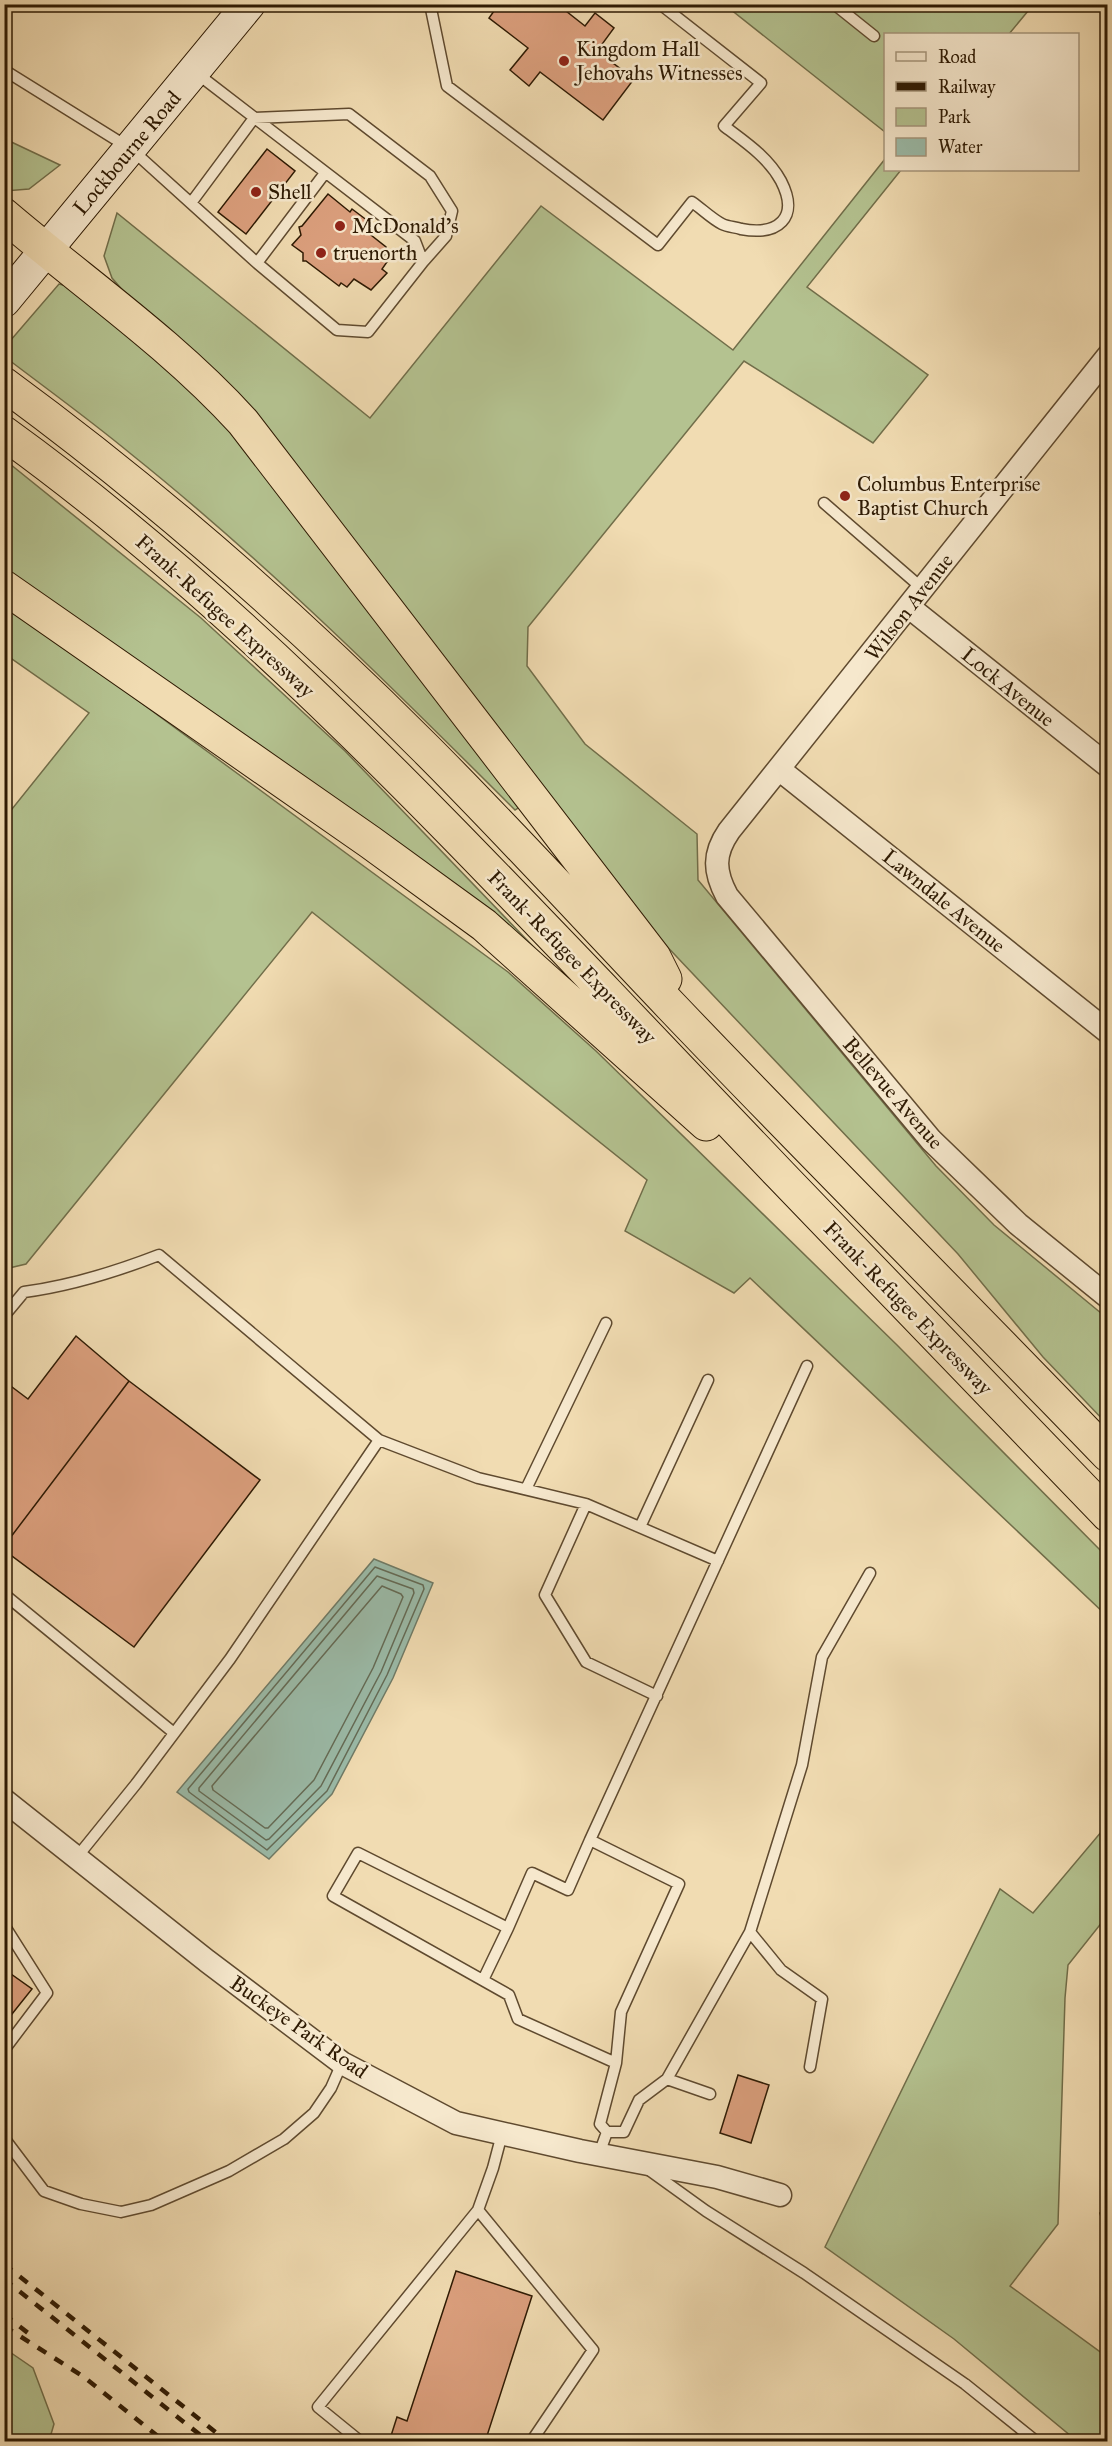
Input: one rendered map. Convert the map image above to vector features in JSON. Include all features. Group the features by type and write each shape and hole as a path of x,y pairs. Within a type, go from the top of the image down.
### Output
{"highway":[{"path":"4,215 137,322 213,389 243,423 654,957 689,1024"},
{"name":"Frank-Refugee Expressway","path":"4,384 40,410 239,573 427,750 1107,1455"},
{"name":"Frank-Refugee Expressway","path":"10,437 155,552 326,706 475,855 1107,1515"},
{"path":"4,587 370,842 484,925 714,1131 781,1177"}],"main road":[{"name":"Lockbourne Road","path":"4,301 249,4"}],"street":[{"name":"Wilson Avenue","path":"717,860 720,844 1105,365"},
{"name":"Lock Avenue","path":"909,607 1107,766"},
{"name":"Lawndale Avenue","path":"780,770 1107,1032"},
{"name":"Bellevue Avenue","path":"717,860 718,880 727,896 931,1140 1018,1224 1107,1297"},
{"name":"Buckeye Park Road","path":"4,1800 207,1961 342,2062 456,2123 639,2163 717,2177 780,2195"}],"lane":[{"path":"430,4 447,86 658,245 692,202 723,225 757,232 774,229 785,220 789,202 781,180 764,157 724,126 761,83 660,4"},
{"path":"834,4 874,36"},
{"path":"4,70 131,149 257,263 337,330 368,332 446,236 452,211 430,176 349,114 254,118"},
{"path":"195,71 415,241 423,262"},
{"path":"191,203 254,118"},
{"path":"257,263 325,172"},
{"path":"824,503 924,589"},
{"path":"4,1316 24,1292 52,1288 110,1272 159,1255 379,1440 478,1478 586,1504 718,1561"},
{"path":"526,1489 606,1323"},
{"path":"483,1980 532,1873 568,1890 807,1366"},
{"path":"640,1527 708,1380"},
{"path":"77,1857 162,1750 230,1659 379,1440"},
{"path":"586,1504 545,1595 586,1662 657,1696"},
{"path":"590,1840 679,1884 621,2012 616,2063 600,2124 607,2132 624,2132 639,2100 667,2079 750,1932 802,1765 822,1657 870,1573"},
{"path":"4,1594 174,1733"},
{"path":"508,1928 358,1853 333,1896 509,1995 518,2019 616,2063"},
{"path":"4,1925 47,1993 4,2050"},
{"path":"750,1932 781,1970 822,1999 810,2067"},
{"path":"4,2138 44,2191 81,2204 121,2212 151,2205 229,2171 284,2139 314,2113 331,2088 342,2062"},
{"path":"667,2079 710,2094"},
{"path":"599,2154 607,2132"},
{"path":"361,2442 318,2407 478,2210 502,2134"},
{"path":"639,2163 706,2211 804,2273 946,2371 1037,2442"},
{"path":"478,2210 593,2350 531,2442"}],"green space":[{"path":"725,5 1033,5 1010,33 884,33 884,131"},
{"path":"5,139 60,165 29,189 5,191"},
{"path":"884,160 884,171 900,171 807,287 928,375 873,443 744,361 528,627 527,666 585,744 697,834 698,880 936,1166 994,1225 1107,1318 1107,1424 1043,1357 958,1254 641,919 112,278 104,256 117,213 370,418 541,206 733,350"},
{"path":"59,284 67,286 140,342 220,418 521,806 515,810 375,672 231,538 116,441 5,357 4,348"},
{"path":"5,460 201,618 345,751 552,966 5,574"},
{"path":"5,603 508,972 596,1051 897,1345 1107,1557 1107,1616 750,1278 734,1293 625,1231 647,1180 312,912 26,1264 5,1269 4,819 89,713 5,654"},
{"path":"1107,1825 1107,1916 1068,1965 1058,2224 1010,2286 1107,2357 1107,2441 1077,2441 954,2339 825,2247 1000,1889 1033,1913"},
{"path":"4,2348 33,2368 54,2424 49,2441 5,2441"}],"water":[{"path":"374,1559 433,1583 393,1678 332,1794 269,1859 177,1792"}],"building":[{"name":"Kingdom Hall Jehovahs Witnesses","path":"499,4 557,4 585,26 595,13 614,28 597,51 634,79 603,120 540,72 529,86 510,70 528,48 489,18"},
{"name":"Shell","path":"267,149 295,171 246,234 218,212"},
{"path":"328,194 350,212 352,209 368,221 362,228 386,247 387,252 382,258 387,262 382,269 387,273 371,290 354,279 347,287 341,283 339,286 303,261 303,253 292,245 301,235 299,227"},
{"path":"76,1336 129,1381 4,1546 4,1381 28,1399"},
{"path":"129,1381 260,1480 134,1647 4,1550 4,1546"},
{"path":"4,1969 32,1989 4,2024"},
{"path":"738,2075 769,2085 751,2143 720,2133"},
{"path":"1108,2211 1108,2240 1107,2240 1100,2213"},
{"path":"456,2271 532,2296 485,2442 389,2442 397,2417 407,2421"}],"railway":[{"path":"4,2264 228,2442"},
{"path":"4,2279 209,2442"},
{"path":"4,2314 28,2333"},
{"path":"4,2326 84,2377 165,2442"}],"place":[{"name":"Kingdom Hall Jehovahs Witnesses","path":"564,61"},
{"name":"Shell","path":"256,192"},
{"name":"McDonald's","path":"340,226"},
{"name":"truenorth","path":"321,253"},
{"name":"Columbus Enterprise Baptist Church","path":"845,496"}]}
